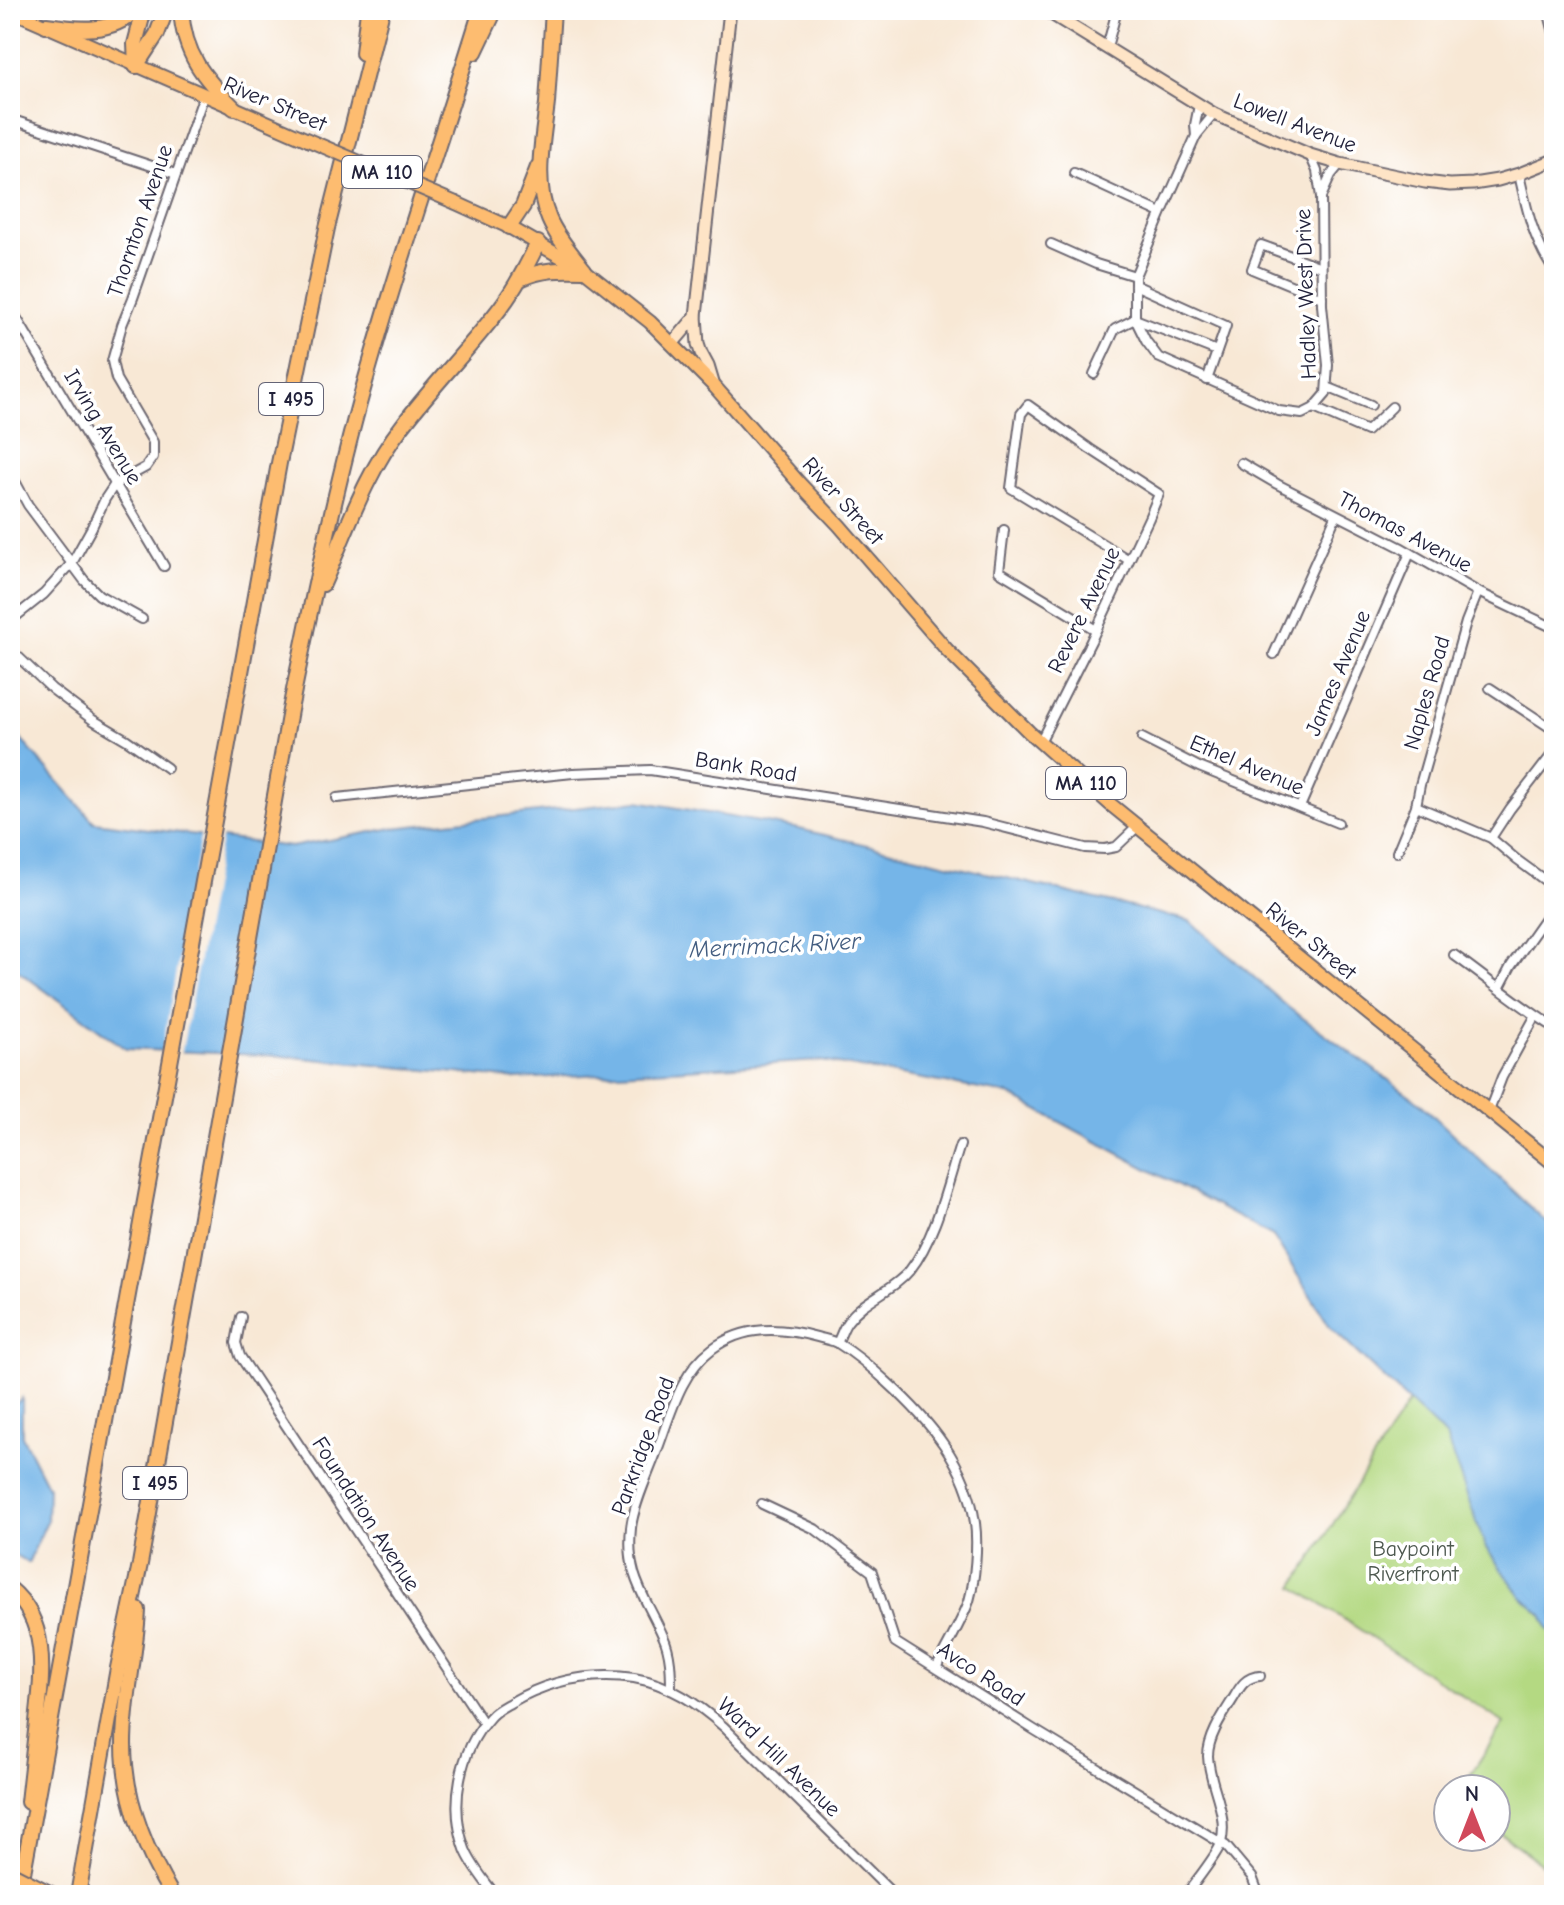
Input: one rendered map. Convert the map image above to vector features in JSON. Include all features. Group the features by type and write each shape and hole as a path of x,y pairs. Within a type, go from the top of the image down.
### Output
{"highway":[{"path":"46,25 75,30 102,29 120,23 136,10"},
{"path":"136,66 135,44 144,10"},
{"path":"136,66 157,34 166,10"},
{"path":"181,10 188,50 212,85 234,108"},
{"path":"355,110 368,10"},
{"name":"I 495","path":"19,1895 297,370 327,228 382,10"},
{"name":"I 495","path":"78,1895 309,617 364,385 481,10"},
{"path":"453,99 495,10"},
{"path":"553,10 541,161 543,201 549,220 584,270"},
{"path":"509,227 523,206 541,161"},
{"path":"309,617 347,524 380,460 401,426 503,305 538,243"},
{"path":"520,279 555,269 584,270"},
{"path":"140,1564 124,1746 134,1812 172,1895"},
{"path":"10,1589 19,1596 32,1618 38,1632 42,1659 26,1815 26,1857"},
{"path":"10,1873 53,1895"}],"main road":[{"name":"River Street","path":"10,10 509,227 584,270 673,343 839,525 947,650 1040,742 1138,826 1554,1164"},
{"path":"715,387 698,344 696,316 730,10"},
{"name":"Lowell Avenue","path":"1045,10 1214,114 1310,155 1340,164 1450,185 1473,184 1519,174 1554,160"},
{"path":"673,343 696,316"}],"street":[{"path":"1107,47 1117,10"},
{"path":"1548,10 1554,33"},
{"name":"Thornton Avenue","path":"115,484 146,467 153,457 153,442 116,379 112,361 204,95"},
{"path":"1196,136 1199,105"},
{"path":"1135,319 1135,281 1161,213 1196,136 1214,114"},
{"path":"10,119 176,174"},
{"name":"Hadley West Drive","path":"1135,319 1158,357 1279,411 1302,414 1314,408 1326,394 1328,365 1322,298 1321,197 1317,171 1310,155"},
{"name":"Hadley West Drive","path":"1321,197 1340,164"},
{"path":"1074,173 1161,213"},
{"path":"1519,174 1530,223 1541,251 1554,271"},
{"path":"1051,244 1226,326 1207,380"},
{"path":"1321,267 1261,245 1252,269 1322,298"},
{"name":"Irving Avenue","path":"10,307 164,566"},
{"path":"1094,374 1115,329 1135,319 1217,351"},
{"path":"1327,387 1371,405"},
{"name":"Revere Avenue","path":"1040,742 1096,630 1129,560 1159,494 1028,405 1021,414 1011,488 1129,560"},
{"path":"1314,408 1367,431 1392,407"},
{"name":"Thomas Avenue","path":"1241,463 1478,592 1553,626"},
{"path":"10,472 28,505 84,580 99,595 142,619"},
{"path":"10,621 44,594 72,563 115,484"},
{"path":"1274,654 1336,516"},
{"path":"1004,530 999,571 1096,630"},
{"name":"James Avenue","path":"1300,807 1410,553"},
{"name":"Naples Road","path":"1397,852 1416,806 1442,704 1478,592"},
{"path":"10,649 52,689 167,768"},
{"path":"1490,688 1554,730"},
{"name":"Ethel Avenue","path":"1142,738 1199,767 1338,823"},
{"path":"1491,838 1554,752"},
{"name":"Bank Road","path":"337,798 573,773 650,770 983,822 1085,848 1116,847 1138,826"},
{"path":"1416,806 1491,838 1554,887"},
{"path":"1500,987 1554,905"},
{"path":"1454,955 1500,987 1535,1017 1554,1027"},
{"path":"1489,1111 1502,1077 1535,1017"},
{"path":"837,1343 848,1320 868,1302 891,1288 908,1272 926,1247 960,1145"},
{"name":"Foundation Avenue","path":"241,1317 236,1343 240,1356 484,1724"},
{"name":"Parkridge Road","path":"671,1690 669,1655 664,1637 635,1582 630,1557 631,1525 674,1403 691,1370 711,1350 731,1337 765,1329 792,1330 837,1343 868,1364 935,1430 955,1463 969,1493 975,1525 975,1563 969,1601 937,1666"},
{"name":"Avco Road","path":"762,1504 815,1529 872,1572 895,1642 1226,1846 1252,1877 1259,1895"},
{"path":"1186,1895 1221,1844 1220,1804 1208,1757 1210,1744 1242,1684 1251,1677 1260,1676"},
{"name":"Ward Hill Avenue","path":"495,1895 466,1852 457,1819 459,1778 471,1746 492,1714 521,1697 564,1680 585,1677 636,1678 671,1690 700,1706 894,1895"}],"green space":[{"name":"Baypoint Riverfront","path":"1414,1393 1457,1432 1554,1598 1554,1873 1512,1842 1512,1773 1471,1773 1504,1723 1294,1587"}],"water":[{"name":"Merrimack River","path":"10,727 94,822 291,847 393,828 638,801 795,828 1190,921 1289,1008 1419,1102 1554,1230 1554,1635 1542,1615 1522,1597 1486,1548 1446,1437 1331,1328 1273,1236 1008,1094 821,1061 517,1079 283,1056 126,1049 10,965"},
{"path":"22,1398 22,1436 48,1487 47,1521 28,1563 10,1552 10,1408"}],"pier":[{"path":"201,832 222,834 181,1056 161,1055"}]}
